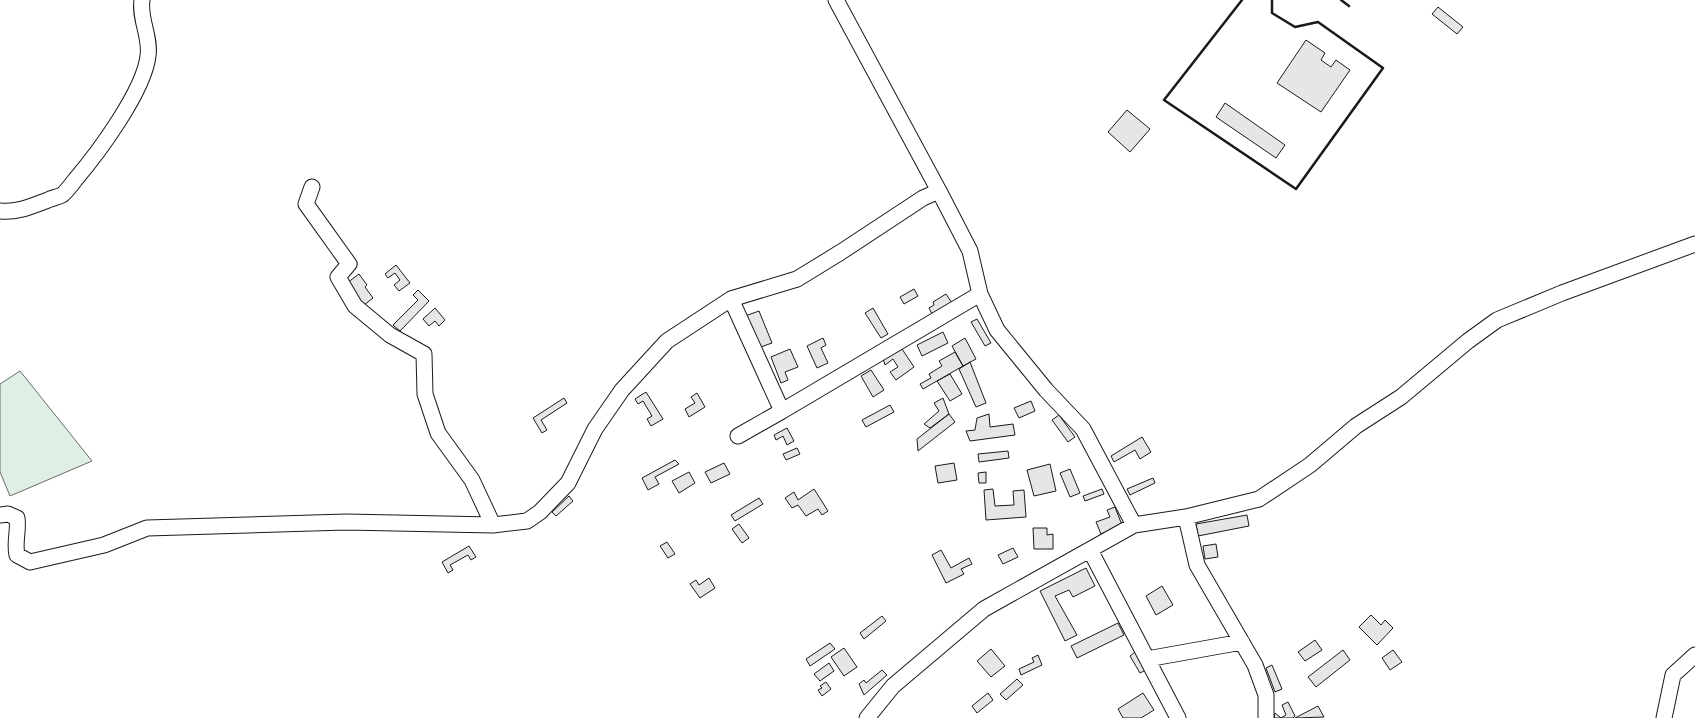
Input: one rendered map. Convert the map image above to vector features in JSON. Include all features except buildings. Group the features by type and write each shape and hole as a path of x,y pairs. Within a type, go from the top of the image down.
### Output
{"street":[{"path":"0,211 6,212 22,209 62,195 88,164 118,120 143,76 148,55 147,32 142,19 142,0"},
{"path":"836,0 970,251 980,294 997,330 1046,390 1083,429 1134,525"},
{"path":"312,187 306,204 349,264 338,277 355,306 390,335 424,354 425,394 438,433 472,480 493,525"},
{"path":"0,515 8,514 17,518 18,529 15,546 18,555 30,562 104,545 147,528 346,522 493,525 527,521 540,512 568,484 595,429 622,390 667,341 731,299 797,279 924,198 939,191"},
{"path":"867,718 893,686 984,609 1134,525 1186,518 1259,499 1310,465 1356,426 1401,397 1468,341 1497,320 1562,293 1695,244"},
{"path":"738,436 980,294"},
{"path":"731,299 782,410"},
{"path":"1186,518 1197,565 1255,665 1266,695 1266,718"},
{"path":"1090,550 1178,718"},
{"path":"1146,659 1242,642"},
{"path":"1664,718 1673,675 1695,655"}],"green space":[{"path":"20,371 92,461 10,496 0,472 0,384"}],"wall":[{"path":"1242,0 1164,100 1296,189 1383,68 1318,22 1295,27 1272,13 1272,0"},
{"path":"1341,0 1349,6"}]}
